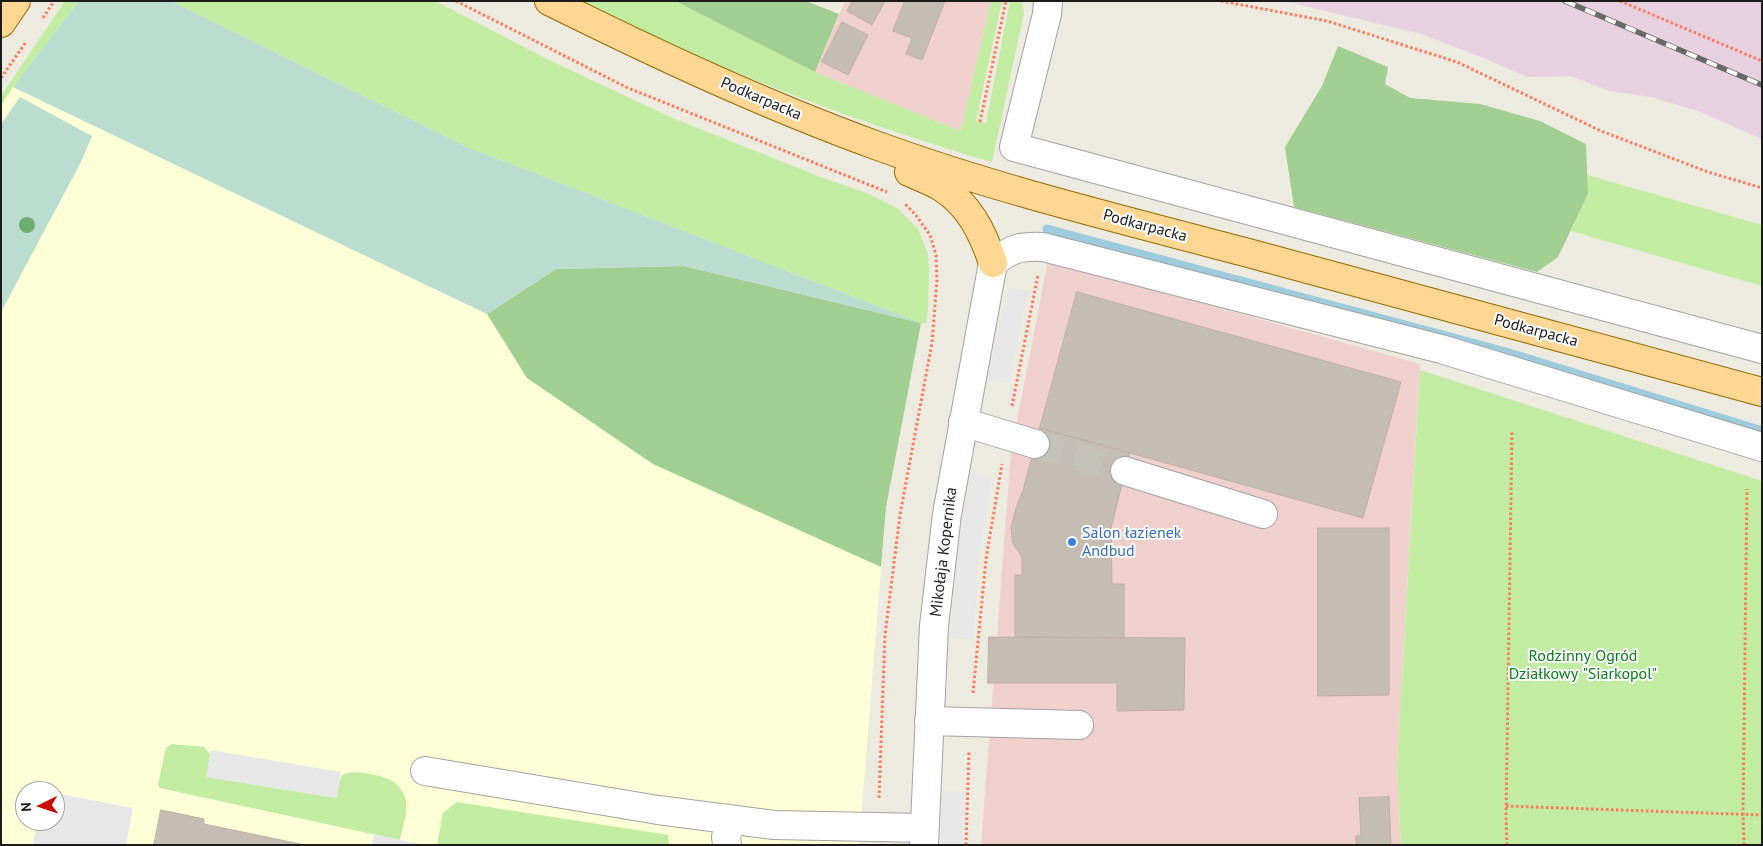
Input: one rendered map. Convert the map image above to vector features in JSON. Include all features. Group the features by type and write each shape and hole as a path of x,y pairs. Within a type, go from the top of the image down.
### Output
{"main road":[{"path":"1,23 16,1"},
{"name":"Podkarpacka","path":"549,1 629,41 739,91 877,146 986,182 1762,392"},
{"path":"877,146 910,172 942,188 959,202 976,222 986,241 993,263"}],"street":[{"path":"1048,1 1047,14 1014,147 1762,349"},
{"path":"993,263 1006,252 1024,246 1043,247 1441,349 1762,447"},
{"name":"Mikołaja Kopernika","path":"924,837 934,626 947,514 993,263"},
{"path":"963,422 1035,444"},
{"path":"1125,472 1263,514"},
{"path":"929,721 1078,725"},
{"path":"425,771 658,810 728,832 774,825 924,837"}],"path":[{"path":"41,21 54,1"},
{"path":"456,1 628,88 874,186 889,194"},
{"path":"980,122 1006,1"},
{"path":"1221,1 1327,20 1457,62 1601,131 1708,172 1762,188"},
{"path":"1620,1 1762,61"},
{"path":"1,78 29,37"},
{"path":"878,803 885,636 900,516 932,343 937,280 936,254 930,234 915,214 903,203"},
{"path":"1011,411 1043,247"},
{"path":"1507,845 1512,430"},
{"path":"972,700 986,558 1002,460"},
{"path":"1744,845 1742,814 1747,489"},
{"path":"966,845 970,743"},
{"path":"1506,806 1762,815"}],"shaded area":[{"path":"79,1 171,1 467,147 921,323 684,266 556,269 487,314 13,87"},
{"path":"845,1 991,1 961,131 815,72"},
{"path":"1284,1 1762,1 1762,139 1698,111 1651,97 1610,91 1570,76 1527,77 1421,34"},
{"path":"13,87 886,507 859,845 1,845 1,105"},
{"path":"20,97 92,136 81,162 1,312 1,124"},
{"path":"1048,260 1420,364 1397,766 1401,845 981,845 1011,452"},
{"path":"1008,287 1028,291 1009,383 988,379"},
{"path":"971,473 992,478 978,560 973,640 950,638 957,555"},
{"path":"211,750 341,772 337,798 206,777"},
{"path":"943,791 964,792 962,845 940,845"},
{"path":"65,795 133,808 126,845 33,845 35,831 65,831"},
{"path":"374,834 400,840 426,845 372,845"}],"green space":[{"path":"65,1 79,1 1,105 1,96"},
{"path":"171,1 435,1 547,59 670,117 818,176 869,194 897,208 918,229 928,254 928,310 926,323 921,323 467,147"},
{"path":"581,1 675,1 815,72 961,131 991,1 1002,1 976,121 986,123 1010,1 1022,1 1024,13 992,162 886,129 782,91 681,48"},
{"path":"675,1 806,1 839,14 815,72"},
{"path":"1338,46 1388,67 1385,84 1410,98 1480,104 1540,121 1586,144 1588,194 1558,257 1537,272 1294,207 1285,147 1322,86"},
{"path":"1587,175 1762,225 1762,286 1571,231 1588,194"},
{"path":"684,266 921,323 886,507 881,567 653,464 527,378 487,314 556,269"},
{"name":"Rodzinny Ogród Działkowy \"Siarkopol\"","path":"1420,370 1762,481 1762,845 1401,845 1397,766"},
{"path":"172,744 204,747 210,754 207,777 337,798 338,787 345,773 367,773 390,780 400,788 406,801 406,815 400,840 160,788 158,785 166,748"},
{"path":"457,802 668,835 669,845 437,845 443,813"}],"building":[{"path":"853,1 885,1 872,25 847,11"},
{"path":"905,1 945,1 922,60 906,54 912,38 893,31"},
{"path":"842,22 868,35 848,75 822,62"},
{"path":"1077,292 1401,382 1363,518 1040,428"},
{"path":"1040,428 1130,453 1111,528 1112,584 1124,584 1124,638 1015,637 1015,575 1022,575 1022,557 1013,544 1011,528"},
{"path":"1318,528 1389,528 1389,695 1318,696"},
{"path":"989,637 1185,638 1184,710 1117,711 1117,683 988,683"},
{"path":"1389,797 1391,845 1356,845 1356,836 1361,836 1359,798"},
{"path":"161,810 204,819 204,824 305,845 154,845"}],"waterway":[{"path":"1047,229 1506,352 1762,431"}],"tunnel":[{"path":"1035,444 1125,471"}],"railway":[{"path":"1565,1 1762,85"}],"place":[{"name":"Salon łazienek Andbud","path":"1072,542"}]}
